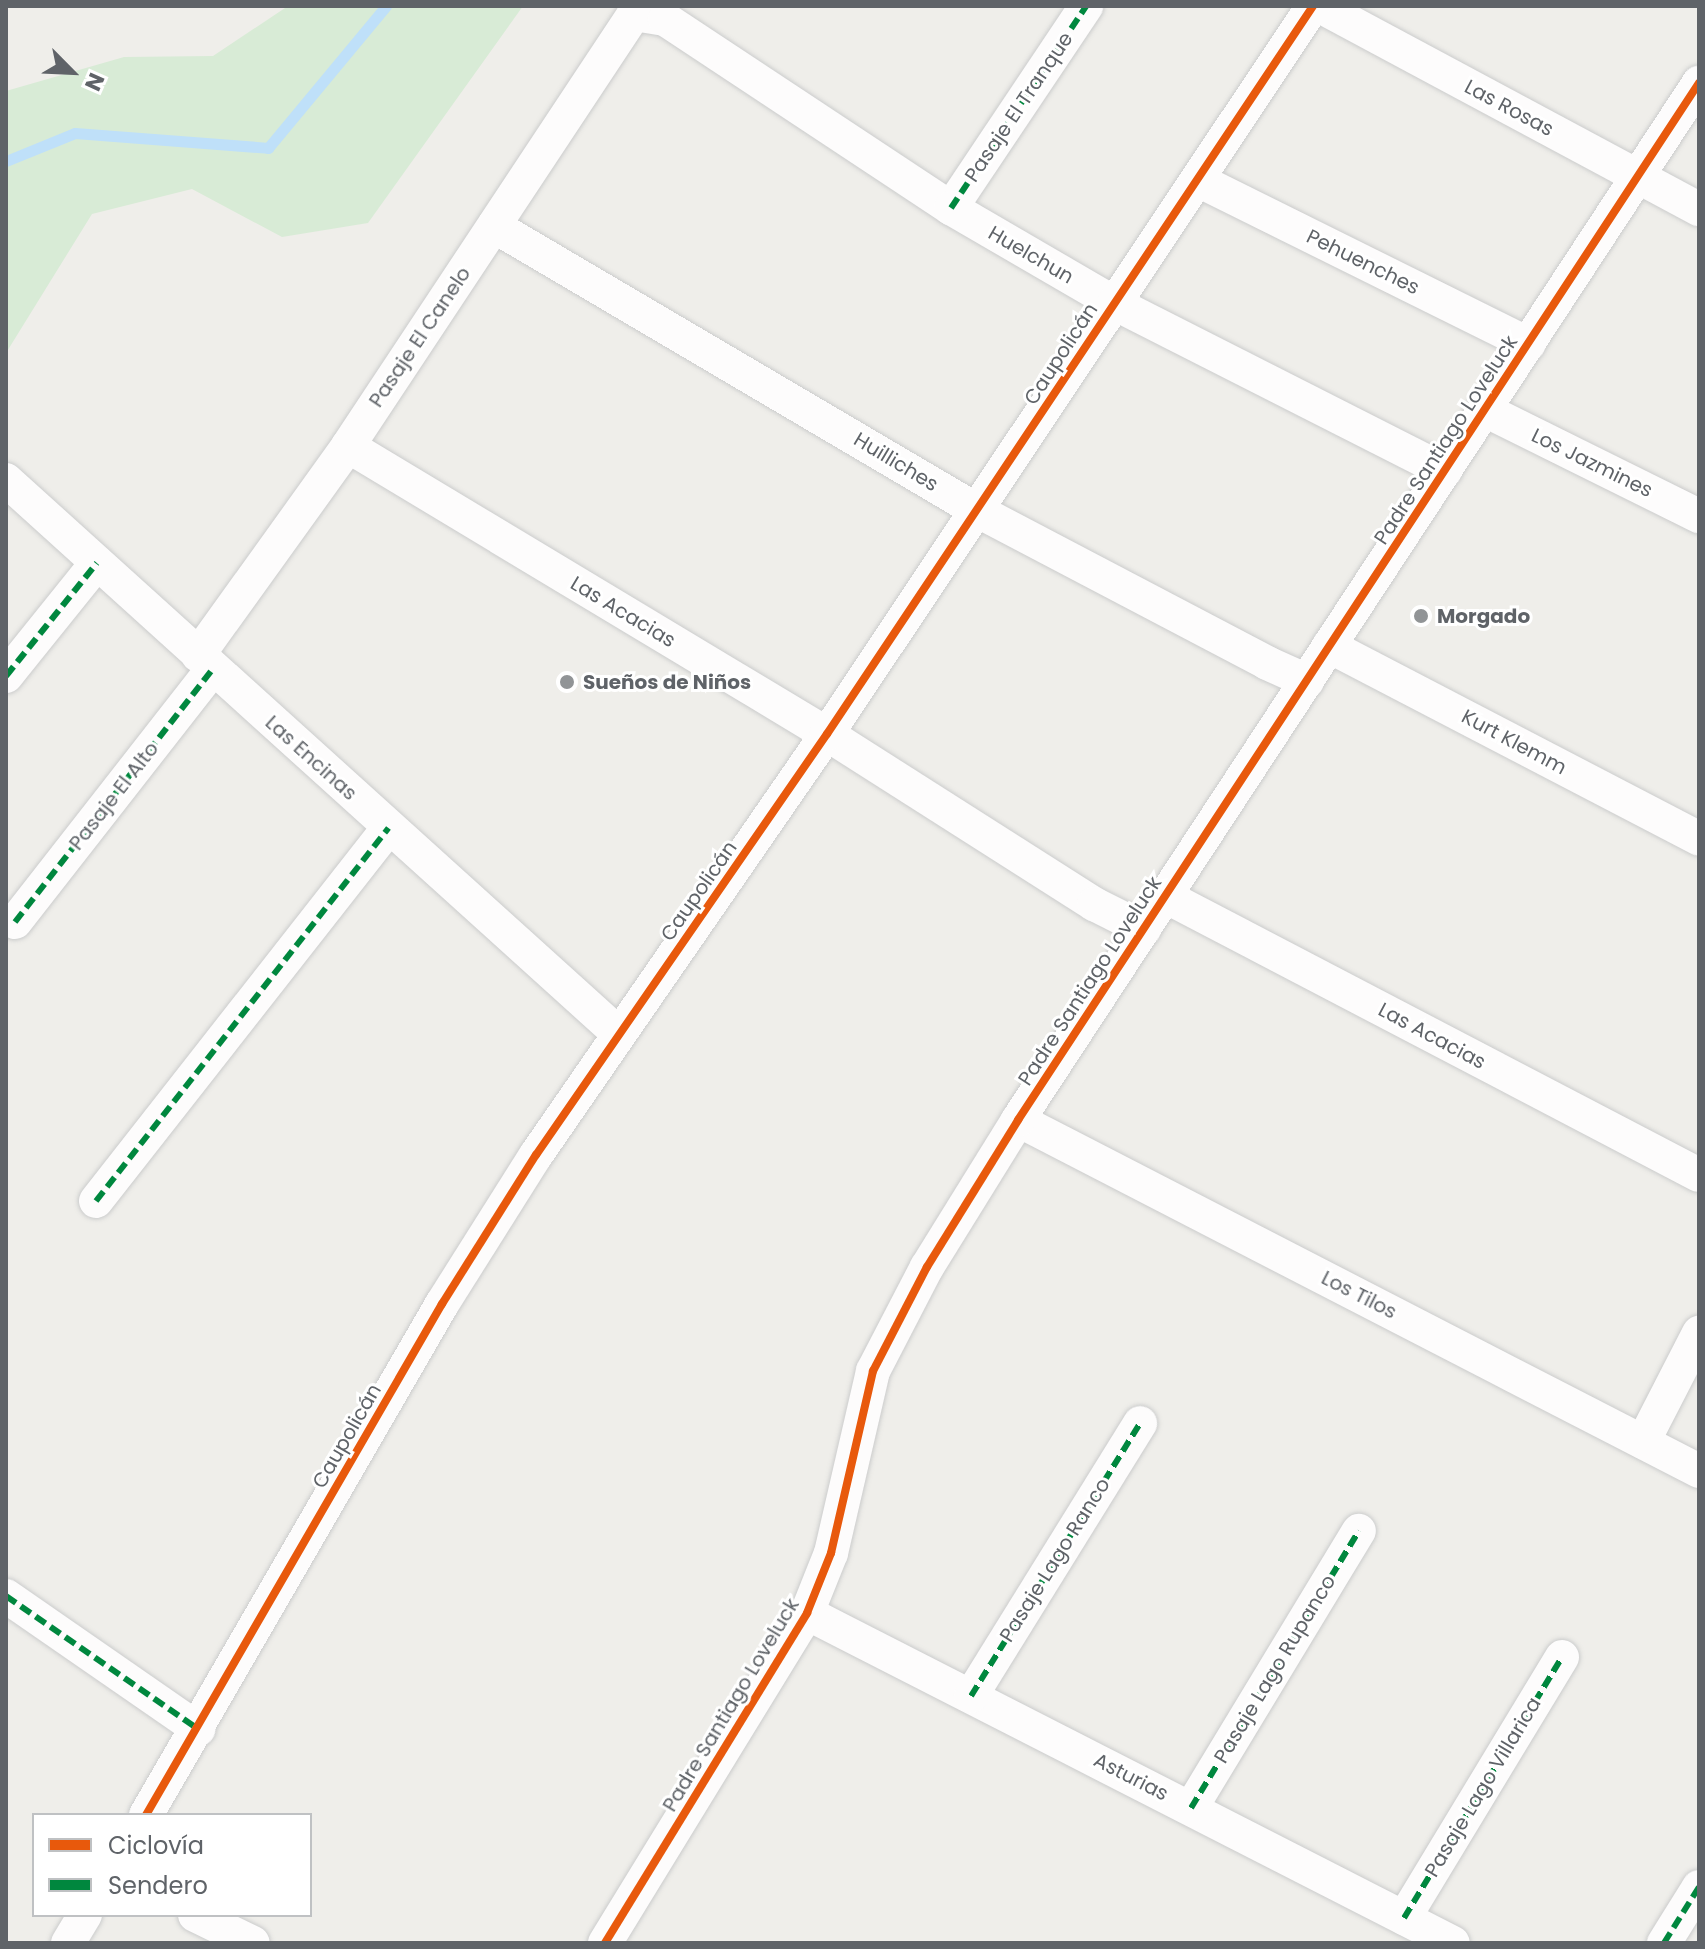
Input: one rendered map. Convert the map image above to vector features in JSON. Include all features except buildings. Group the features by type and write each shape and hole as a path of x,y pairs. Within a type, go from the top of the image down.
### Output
{"street":[{"name":"Pasaje El Tranque","path":"951,208 1086,6"},
{"name":"Caupolicán","path":"147,1813 442,1304 558,1121 978,511 1313,6"},
{"name":"Las Rosas","path":"1320,6 1699,209"},
{"name":"Huelchun","path":"634,14 665,19 951,208 1114,303 1445,471"},
{"name":"Pasaje El Canelo","path":"206,662 634,14"},
{"name":"Padre Santiago Loveluck","path":"605,1943 807,1613 831,1553 862,1406 882,1349 927,1267 1018,1120 1699,83"},
{"name":"Pehuenches","path":"1198,180 1528,344"},
{"name":"Huilliches","path":"494,226 978,511 1307,681"},
{"name":"Los Jazmines","path":"1485,410 1699,516"},
{"name":"Las Acacias","path":"348,446 827,734 1094,904 1144,929"},
{"name":"Las Encinas","path":"6,480 619,1034"},
{"path":"6,676 97,563"},
{"name":"Kurt Klemm","path":"1329,646 1699,839"},
{"name":"Pasaje El Alto","path":"15,922 206,662"},
{"path":"96,1201 388,828"},
{"name":"Las Acacias","path":"1165,896 1699,1175"},
{"name":"Los Tilos","path":"1018,1120 1699,1471"},
{"path":"1643,1442 1699,1333"},
{"name":"Pasaje Lago Ranco","path":"971,1696 1140,1423"},
{"name":"Pasaje Lago Rupanco","path":"1191,1808 1359,1531"},
{"path":"6,1596 198,1729"},
{"name":"Asturias","path":"807,1613 1453,1943"},
{"name":"Pasaje Lago Villarica","path":"1404,1918 1562,1657"},
{"path":"1664,1943 1699,1887"},
{"path":"68,1943 84,1917"},
{"path":"199,1917 253,1943"}],"green space":[{"path":"288,6 523,6 368,223 282,237 192,189 92,214 6,353 6,91 124,57 213,56"}],"waterway":[{"path":"6,161 75,133 268,148 386,6"}],"marked path":[{"path":"951,208 1086,6"},
{"path":"6,676 97,563"},
{"path":"15,922 213,669"},
{"path":"96,1201 388,828"},
{"path":"971,1696 1140,1423"},
{"path":"1191,1808 1359,1531"},
{"path":"6,1596 198,1729"},
{"path":"1404,1918 1562,1657"},
{"path":"1664,1943 1699,1887"}],"cycle path":[{"path":"147,1813 442,1304 536,1155 827,734 1313,6"},
{"path":"605,1943 807,1613 831,1553 873,1371 927,1267 1018,1120 1699,83"}],"place":[{"name":"Morgado","path":"1421,616"},
{"name":"Sueños de Niños","path":"567,682"}]}
